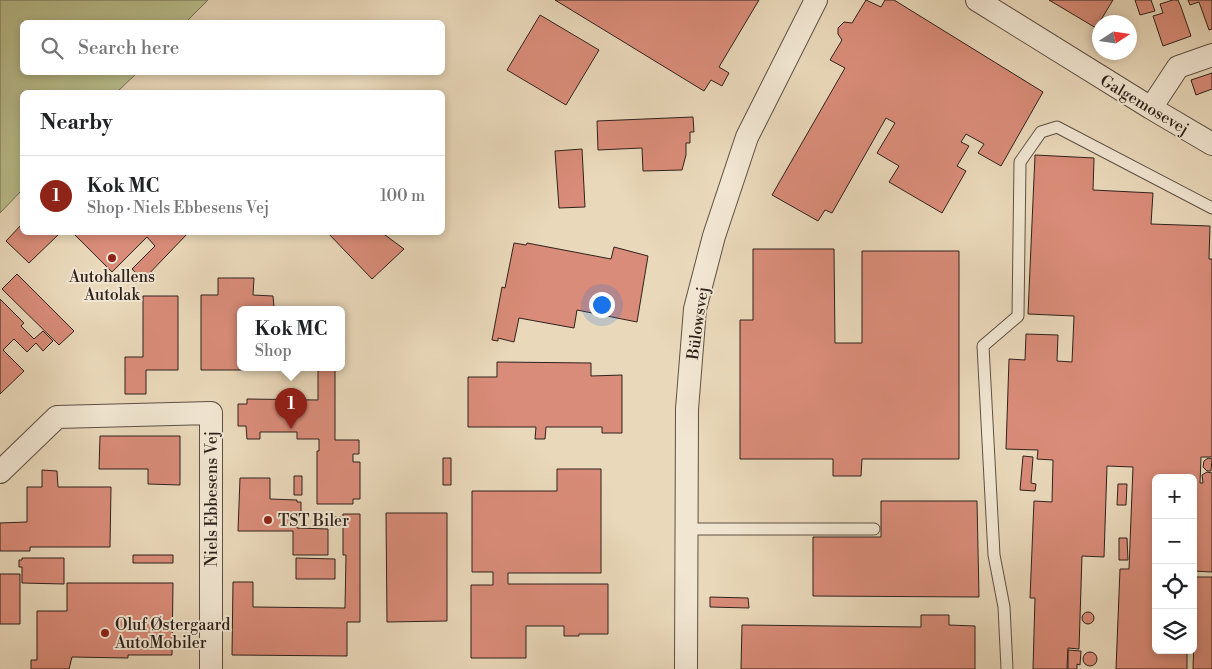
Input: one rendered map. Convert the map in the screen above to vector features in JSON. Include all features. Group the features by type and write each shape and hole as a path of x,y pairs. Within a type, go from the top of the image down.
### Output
{"street":[{"name":"Bülowsvej","path":"686,669 687,409 695,308 714,236 747,137 816,0"},
{"name":"Galgemosevej","path":"977,0 1212,144"},
{"path":"1151,108 1178,67 1212,55"},
{"name":"Niels Ebbesens Vej","path":"0,472 57,417 211,413 211,669"}],"lane":[{"path":"1007,669 1004,607 994,555 983,346 1018,316 1020,162 1041,132 1057,127 1212,208"},
{"path":"686,529 874,530"}],"green space":[{"path":"0,0 208,0 188,20 20,20 20,75 135,75 119,90 20,90 20,192 0,213"}],"building":[{"path":"555,0 759,0 719,67 729,73 722,86 711,80 704,91"},
{"path":"866,0 881,7 885,0 894,0 1043,92 1001,166 978,153 984,144 966,134 961,142 969,146 957,166 966,171 942,213 889,182 899,166 877,153 895,123 886,118 832,213 825,210 818,221 772,195 845,68 830,60 842,40 838,34 838,28 844,22 852,23"},
{"path":"1049,0 1113,0 1104,15 1092,15 1092,26"},
{"path":"1135,0 1151,0 1155,11 1140,15"},
{"path":"1178,0 1191,36 1163,46 1153,16 1163,13 1160,4"},
{"path":"1188,0 1212,0 1212,29 1209,30 1199,2 1190,5"},
{"path":"540,15 599,50 566,105 507,70"},
{"path":"1212,73 1212,89 1196,95 1191,80"},
{"path":"693,117 694,132 690,132 690,143 686,143 686,155 682,170 643,171 642,148 598,150 597,121"},
{"path":"582,149 585,207 559,208 555,151"},
{"path":"1035,155 1094,158 1093,190 1153,193 1151,224 1210,226 1209,259 1212,259 1212,457 1201,457 1200,483 1203,483 1202,475 1207,472 1212,473 1212,572 1197,571 1197,474 1152,474 1152,654 1187,654 1187,669 1116,669 1120,569 1129,569 1133,467 1107,466 1104,557 1082,556 1079,649 1068,648 1067,669 1033,669 1035,598 1030,598 1034,501 1052,502 1053,460 1037,459 1038,450 1006,449 1009,359 1025,360 1026,334 1058,335 1057,361 1072,362 1074,316 1028,314"},
{"name":"Autohallens Autolak","path":"20,226 20,235 58,235 29,263 6,241"},
{"name":"Autohallens Autolak","path":"75,235 186,235 143,280 132,269 155,246 147,237 112,272"},
{"path":"330,235 385,235 404,249 372,279"},
{"path":"514,243 526,245 527,243 611,259 614,247 648,256 637,322 577,310 574,328 519,318 514,342 498,338 498,341 492,340 502,287 505,288"},
{"path":"753,249 834,249 835,343 862,343 862,251 959,251 959,459 862,459 861,476 833,476 833,459 740,459 740,320 753,320"},
{"path":"17,274 74,331 59,345 2,289"},
{"path":"218,278 254,278 253,295 273,296 274,306 237,306 237,370 201,370 201,295 218,295"},
{"path":"143,296 178,296 178,370 146,370 146,394 125,394 125,357 143,357"},
{"path":"0,299 24,323 21,326 34,339 43,331 53,341 43,351 36,343 27,352 14,339 3,350 24,371 0,394"},
{"path":"497,362 591,363 591,376 622,375 622,433 602,433 602,427 546,427 545,439 535,439 536,427 468,427 468,377 497,377"},
{"path":"318,371 335,371 335,440 359,440 359,454 353,454 353,462 360,462 360,499 353,499 353,504 317,504 317,451 319,451 319,439 297,439 297,432 260,432 260,439 247,439 246,426 238,426 238,404 247,404 247,399 318,400"},
{"path":"100,436 180,436 180,485 148,484 148,469 99,469"},
{"path":"1023,456 1033,457 1031,483 1036,484 1035,491 1020,490"},
{"path":"443,458 451,458 451,485 443,485"},
{"path":"1208,458 1212,459 1211,471 1207,471 1203,467 1204,461"},
{"path":"557,469 601,469 601,573 508,573 508,584 608,584 608,634 564,636 564,626 526,626 526,658 471,658 471,585 493,585 493,572 472,572 472,491 557,491"},
{"path":"42,470 57,471 58,487 111,487 110,547 30,547 30,551 0,551 0,523 27,522 27,487 42,487"},
{"path":"294,476 302,476 302,495 294,495"},
{"name":"TST Biler","path":"240,478 270,478 270,499 297,500 297,502 301,502 301,512 297,512 297,528 328,529 328,555 293,555 293,531 238,531"},
{"path":"1118,484 1127,484 1126,505 1117,505"},
{"path":"881,501 977,501 979,597 813,596 813,537 881,537"},
{"path":"386,513 447,513 447,621 387,622"},
{"path":"343,514 360,514 360,622 347,622 347,656 232,655 233,582 253,582 253,607 345,608 346,555 343,555 343,524 334,524 334,517 343,517"},
{"path":"1119,538 1127,538 1128,560 1119,560"},
{"path":"133,555 173,555 173,563 133,563"},
{"path":"22,558 64,558 64,584 22,583 22,567 19,567 19,560 22,560"},
{"path":"296,558 335,559 335,579 296,579"},
{"path":"0,574 20,574 20,624 0,624"},
{"path":"1197,577 1212,577 1212,669 1193,669 1193,654 1197,654"},
{"name":"Oluf Østergaard AutoMobiler","path":"67,583 173,583 172,655 128,655 128,658 72,657 69,669 31,669 31,660 37,660 37,611 67,611"},
{"path":"710,597 748,598 749,608 710,607"},
{"path":"1088,612 1094,618 1088,624 1082,618"},
{"path":"921,615 949,615 949,625 975,626 975,669 741,669 742,625 921,627"},
{"path":"1068,650 1081,651 1080,665 1077,664 1077,669 1068,669"},
{"path":"1087,652 1093,652 1097,659 1093,666 1087,666 1083,662 1083,656"}],"place":[{"name":"Autohallens Autolak","path":"112,258"},
{"name":"Kok MC","path":"291,429"},
{"name":"TST Biler","path":"268,520"},
{"name":"Oluf Østergaard AutoMobiler","path":"105,633"}]}
